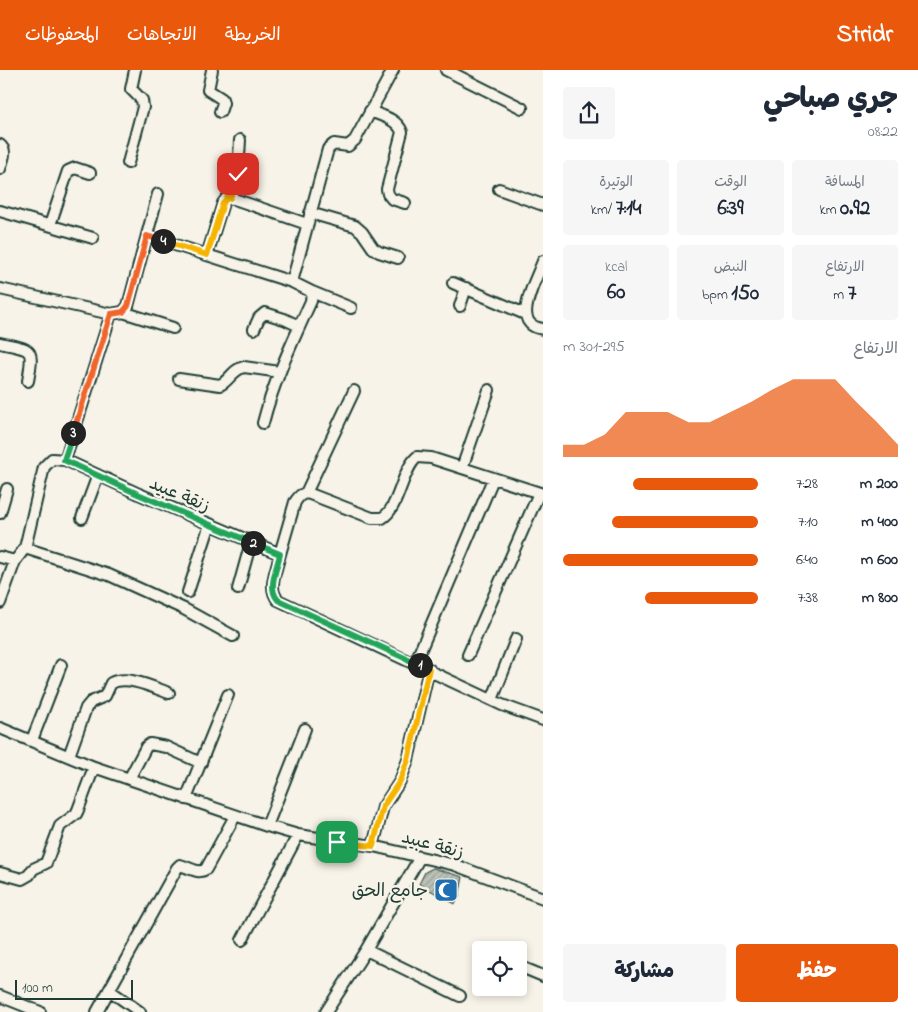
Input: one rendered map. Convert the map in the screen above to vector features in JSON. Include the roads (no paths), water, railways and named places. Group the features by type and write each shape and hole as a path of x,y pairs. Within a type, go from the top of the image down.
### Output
{"street":[{"path":"128,162 143,107 142,100 132,89 135,70"},
{"path":"212,70 208,90 222,98 223,103 220,112"},
{"path":"292,282 328,149 334,144 348,146 358,137 393,70"},
{"path":"446,70 522,108"},
{"path":"370,111 400,126 402,132 387,189 392,199 405,203"},
{"path":"230,198 238,174 240,140"},
{"path":"0,145 4,152 0,169"},
{"path":"50,225 68,171 75,168 90,173"},
{"path":"498,189 543,205"},
{"path":"123,312 128,306 158,194"},
{"path":"207,255 223,203 227,198 307,224"},
{"path":"0,211 93,238"},
{"path":"310,212 355,226 362,232 373,248 398,258"},
{"path":"147,236 292,282 351,308"},
{"path":"525,314 543,261"},
{"path":"453,283 525,314 531,324 543,329"},
{"path":"460,306 466,288"},
{"path":"0,289 111,314 123,312 172,328"},
{"path":"263,423 270,394 311,301 312,292"},
{"path":"254,329 259,318 265,313 299,326"},
{"path":"0,603 15,561 25,548 44,467 52,459 64,460 111,314"},
{"path":"0,343 27,349 31,353 32,358 28,381"},
{"path":"180,379 220,385 239,368 276,370 280,372"},
{"path":"462,468 489,390"},
{"path":"354,391 306,493 298,497 296,502 272,588 275,596 278,600 492,700 543,720"},
{"path":"306,493 378,519 390,512 410,466 417,458 431,458 541,494 468,655"},
{"name":"زنقة عبيد","path":"64,460 280,554"},
{"path":"82,518 98,475"},
{"path":"415,663 493,479"},
{"path":"0,513 7,489"},
{"path":"188,592 210,524"},
{"path":"238,589 251,542"},
{"path":"25,548 109,576 184,609 233,636"},
{"path":"0,557 15,561"},
{"path":"492,700 516,640"},
{"path":"32,740 61,664"},
{"path":"373,846 383,806 400,781 408,760 429,669"},
{"path":"68,756 86,708 91,702 105,696 111,683 118,680 141,683 169,693"},
{"path":"186,799 228,695"},
{"name":"زنقة عبيد","path":"0,728 94,767 235,816 298,835 373,846 455,865 543,898"},
{"path":"267,826 305,729"},
{"path":"129,779 146,747 150,744 166,747 200,763"},
{"path":"0,873 22,879 29,875 33,869 46,863 60,826 76,814 78,810 94,767"},
{"path":"97,1012 178,866 197,872 206,870 235,816"},
{"path":"242,940 298,835"},
{"path":"326,1012 366,950 420,857"},
{"path":"366,950 460,996"},
{"path":"527,969 543,976"},
{"path":"109,990 140,1012"},
{"path":"0,996 22,1009 40,1012"}],"place":[{"name":"جامع الحق","path":"446,890"}]}
